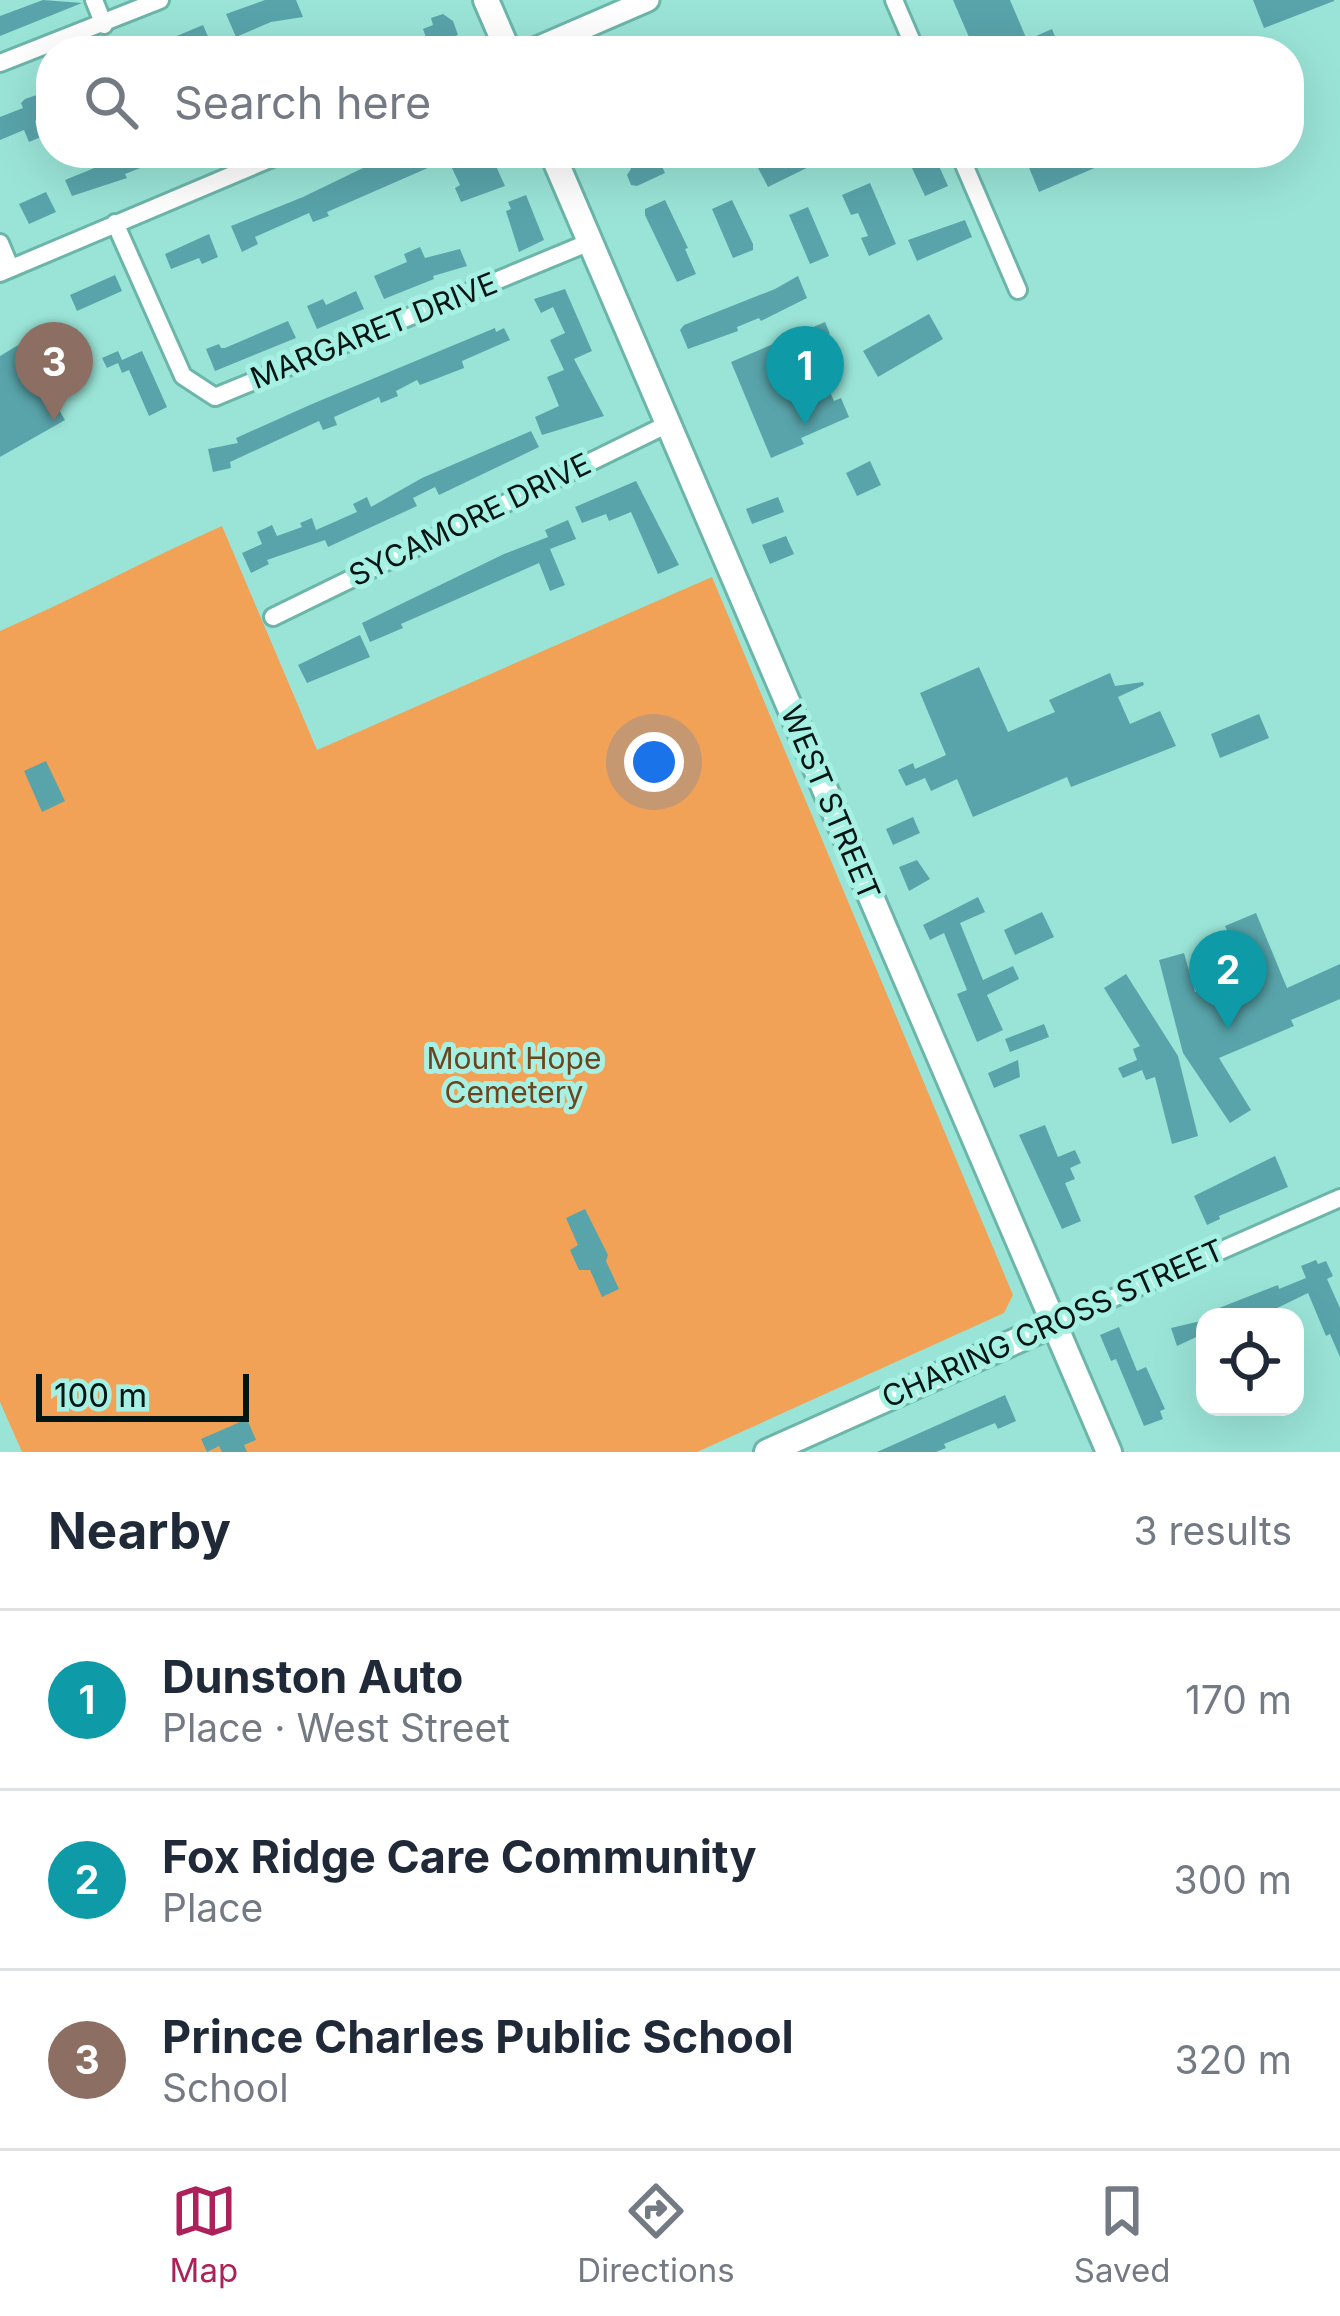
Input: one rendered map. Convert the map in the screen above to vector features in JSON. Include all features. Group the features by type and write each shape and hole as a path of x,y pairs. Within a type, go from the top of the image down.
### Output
{"main road":[{"path":"486,0 502,36"},
{"name":"WEST STREET","path":"558,168 1108,1452"},
{"name":"CHARING CROSS STREET","path":"767,1452 1054,1324"}],"street":[{"path":"94,0 104,25"},
{"path":"74,36 160,0"},
{"path":"565,36 648,0"},
{"path":"894,0 910,36"},
{"path":"0,63 36,50"},
{"path":"0,243 5,270 248,168"},
{"path":"965,168 1018,290"},
{"name":"MARGARET DRIVE","path":"115,223 183,376 215,397 590,242"},
{"name":"SYCAMORE DRIVE","path":"273,617 668,424"},
{"name":"CHARING CROSS STREET","path":"1054,1324 1340,1198"}],"green space":[{"name":"Mount Hope Cemetery","path":"222,526 317,750 712,577 1013,1295 1004,1313 697,1452 22,1452 0,1402 0,631"}],"building":[{"path":"43,0 82,3 0,36 0,16"},
{"path":"265,0 296,0 303,17 271,22 236,36 226,14"},
{"path":"953,0 1010,0 1025,36 969,36"},
{"path":"1253,0 1334,0 1334,1 1264,28"},
{"path":"443,14 453,21 458,35 425,36 423,29 433,25 431,18"},
{"path":"203,25 208,36 177,36"},
{"path":"36,95 36,139 29,142 24,130 0,140 0,117 23,108 25,99"},
{"path":"94,168 140,168 125,174 127,178 72,196 65,180"},
{"path":"363,168 428,168 327,212 329,216 313,222 309,213 255,237 258,244 242,252 231,226"},
{"path":"452,168 497,168 505,186 461,202 455,188 460,185"},
{"path":"663,168 665,173 637,186 631,185 627,175 631,169"},
{"path":"758,168 807,168 768,187"},
{"path":"912,168 940,168 948,186 925,196"},
{"path":"1029,168 1094,168 1039,192"},
{"path":"870,183 896,244 869,256 861,238 868,236 858,213 851,215 842,195"},
{"path":"46,192 56,212 29,224 19,204"},
{"path":"526,195 544,240 519,252 506,211 511,209 508,202"},
{"path":"665,200 696,274 677,282 645,215 645,209"},
{"path":"732,200 753,244 753,250 733,258 712,209"},
{"path":"808,207 829,256 810,264 789,215"},
{"path":"965,220 972,237 917,261 908,240"},
{"path":"209,234 218,257 202,264 199,258 171,269 165,254"},
{"path":"420,247 425,258 460,249 467,266 384,299 374,276 407,262 404,254"},
{"path":"115,275 122,291 77,311 70,295"},
{"path":"798,276 807,298 688,349 680,330 684,325"},
{"path":"565,289 592,351 574,359 604,416 542,435 535,417 559,406 547,377 564,370 550,340 565,333 553,307 541,313 534,299"},
{"path":"356,291 364,309 317,329 307,306 323,299 326,305"},
{"path":"929,314 943,339 878,377 863,351"},
{"path":"288,321 296,338 215,371 206,349 219,344 225,348"},
{"path":"825,322 830,334 798,348 807,372 819,366 834,401 841,398 849,417 801,438 804,444 771,458 731,362"},
{"path":"495,328 496,332 504,328 510,340 462,361 464,368 420,385 417,380 396,391 398,396 381,403 379,397 334,417 337,425 323,430 319,421 230,462 231,468 213,472 208,449 238,443 236,438"},
{"path":"20,344 65,420 0,457 0,356"},
{"path":"118,351 122,360 142,351 167,407 149,416 129,370 122,373 118,363 107,368 102,358"},
{"path":"531,431 539,447 439,495 435,487 413,498 417,506 328,547 325,540 267,560 269,564 251,573 242,553 262,544 257,532 272,525 277,536 312,518 316,530 357,512 353,504 367,497 371,507 422,478"},
{"path":"870,461 881,485 857,496 846,473"},
{"path":"636,481 679,565 658,574 631,512 609,521 606,514 582,523 575,507"},
{"path":"778,497 784,512 752,524 746,509"},
{"path":"568,520 576,539 550,549 565,585 550,591 539,563 370,642 362,623 548,537 545,530"},
{"path":"786,536 794,554 770,564 762,545"},
{"path":"360,635 370,657 307,683 298,665"},
{"path":"979,667 1008,732 1055,712 1049,700 1110,673 1115,686 1143,682 1118,697 1130,724 1160,711 1176,746 1071,787 1067,777 973,817 957,779 931,791 925,778 906,786 898,770 913,763 915,769 946,755 920,693"},
{"path":"1259,714 1269,738 1220,758 1211,734"},
{"path":"46,761 65,801 42,812 24,771"},
{"path":"913,817 920,833 893,845 886,829"},
{"path":"917,860 930,879 909,891 899,867"},
{"path":"978,897 985,912 960,923 983,980 1013,966 1019,979 987,995 1003,1030 977,1042 957,994 967,990 944,933 930,940 923,925"},
{"path":"1042,912 1054,937 1015,955 1004,930"},
{"path":"1256,913 1287,988 1340,964 1340,999 1291,1020 1294,1026 1219,1058 1251,1110 1230,1123 1183,1053 1159,960 1184,953 1195,992 1246,972 1225,926"},
{"path":"1126,974 1178,1056 1198,1136 1172,1144 1155,1077 1146,1080 1142,1070 1123,1078 1118,1068 1137,1060 1133,1049 1140,1046 1104,988"},
{"path":"1044,1024 1049,1037 1010,1052 1005,1039"},
{"path":"1018,1060 1020,1077 994,1088 988,1073"},
{"path":"1045,1125 1058,1157 1075,1150 1081,1163 1070,1168 1075,1179 1065,1183 1081,1221 1062,1229 1019,1135"},
{"path":"1275,1156 1288,1187 1207,1225 1194,1196"},
{"path":"585,1209 619,1289 602,1297 590,1270 579,1270 570,1250 578,1245 566,1218"},
{"path":"1326,1261 1333,1276 1327,1279 1340,1308 1340,1357 1308,1293 1277,1308 1219,1308 1306,1278 1301,1266"},
{"path":"1196,1322 1196,1337 1177,1346 1171,1328"},
{"path":"1119,1327 1137,1371 1146,1367 1165,1409 1160,1411 1163,1419 1144,1426 1116,1359 1111,1361 1100,1335"},
{"path":"1005,1395 1016,1421 998,1429 995,1423 944,1444 946,1448 936,1452 877,1452"},
{"path":"247,1419 256,1440 244,1445 247,1452 222,1452 219,1446 207,1452 201,1439"}],"place":[{"name":"Prince Charles Public School","path":"54,421"},
{"name":"Dunston Auto","path":"805,425"},
{"name":"Fox Ridge Care Community","path":"1228,1029"}]}
